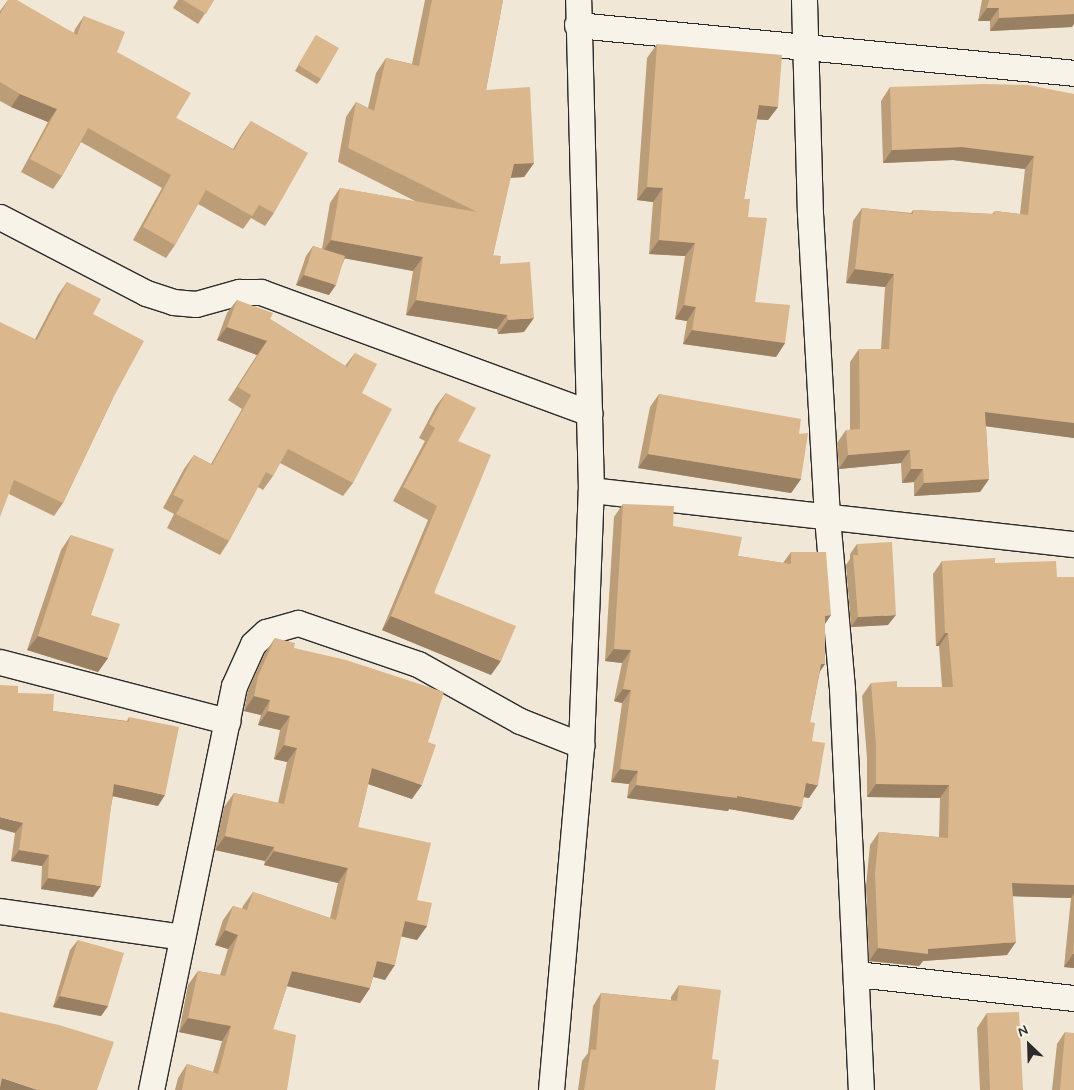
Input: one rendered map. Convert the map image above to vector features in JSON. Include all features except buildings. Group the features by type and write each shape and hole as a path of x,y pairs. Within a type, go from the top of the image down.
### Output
{"street":[{"path":"551,1090 581,745 591,490 577,24 578,0"},
{"path":"804,0 807,47 810,213 827,517 842,689 861,1090"},
{"path":"577,24 1074,73"},
{"path":"0,218 146,294 173,302 196,304 240,292 261,292 589,413"},
{"path":"591,490 1074,544"},
{"path":"151,1090 234,686 253,644 266,632 298,623 418,664 520,721 581,745"},
{"path":"0,662 227,721"},
{"path":"0,911 182,937"},
{"path":"856,974 1074,998"}]}
